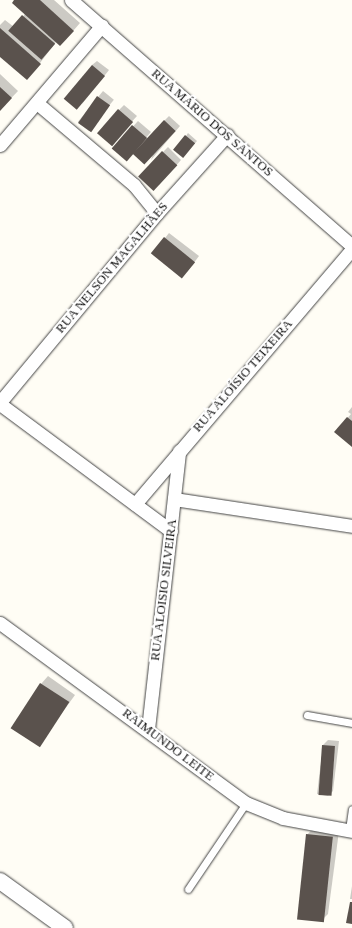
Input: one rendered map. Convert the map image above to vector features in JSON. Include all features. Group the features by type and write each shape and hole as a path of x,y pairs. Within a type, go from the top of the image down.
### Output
{"street":[{"name":"RUA MÁRIO DOS SANTOS","path":"71,0 227,136 352,248"},
{"path":"0,145 102,26"},
{"path":"37,103 134,185 157,213"},
{"name":"RUA NELSON MAGALHÃES","path":"0,403 157,213 227,136"},
{"name":"RUA ALOÍSIO TEIXEIRA","path":"135,504 352,248"},
{"path":"0,403 171,531"},
{"name":"RUA ALOISIO SILVEIRA","path":"148,729 179,451"},
{"path":"174,499 350,522"},
{"name":"RAIMUNDO LEITE","path":"0,623 148,729 246,802 283,818 350,831"},
{"path":"0,881 65,928"}],"lane":[{"path":"307,715 352,723"},
{"path":"188,889 246,802"},
{"path":"350,831 352,809"}],"building":[{"path":"14,0 40,0 74,31 60,46 12,3"},
{"path":"22,15 55,44 41,60 8,31"},
{"path":"0,28 41,64 27,80 0,57"},
{"path":"92,65 105,76 77,110 64,99"},
{"path":"0,87 12,98 0,111"},
{"path":"97,96 110,105 91,132 78,123"},
{"path":"118,109 133,122 112,146 97,133"},
{"path":"164,120 176,131 144,165 133,154"},
{"path":"132,125 147,138 127,162 112,148"},
{"path":"185,135 195,143 183,158 173,150"},
{"path":"162,151 177,165 153,191 138,177"},
{"path":"164,237 195,262 182,278 151,253"},
{"path":"347,417 352,421 352,447 334,432"},
{"path":"40,683 69,702 40,747 11,728"},
{"path":"322,745 335,746 331,796 319,795"},
{"path":"306,834 333,837 324,922 297,920"},
{"path":"350,902 352,902 352,924 346,923"}]}
